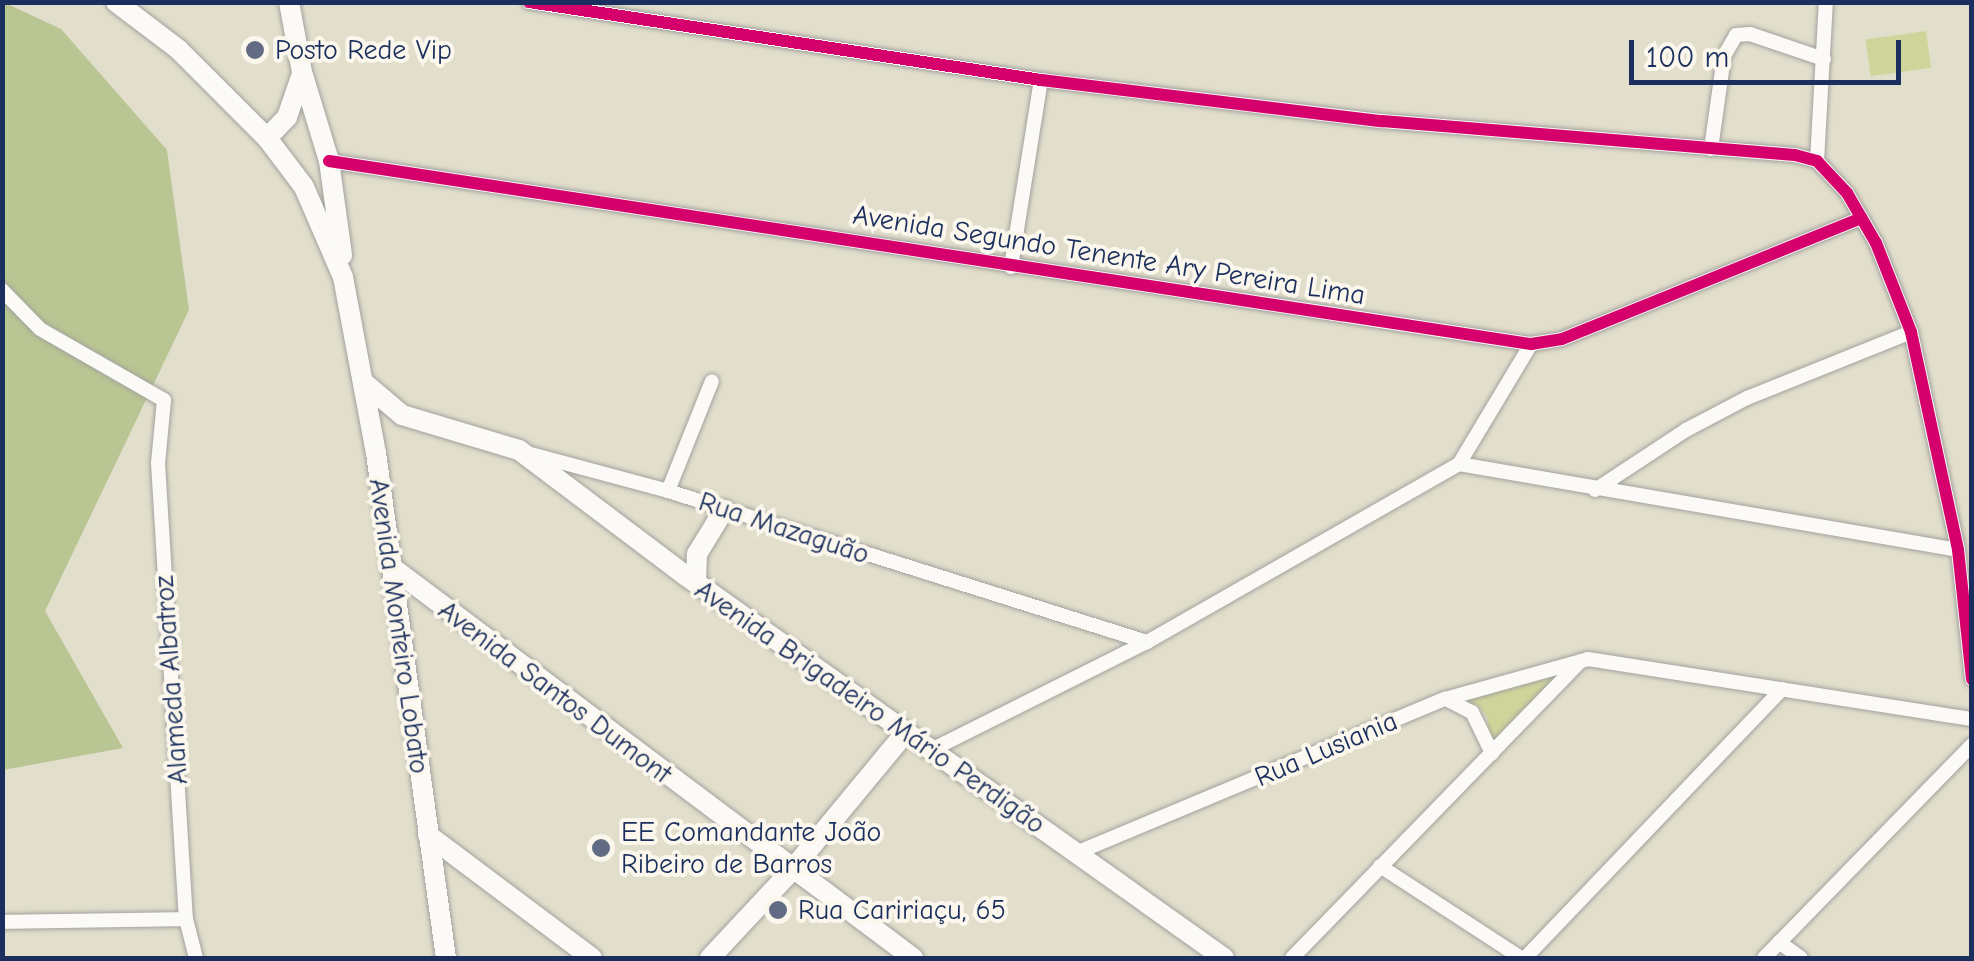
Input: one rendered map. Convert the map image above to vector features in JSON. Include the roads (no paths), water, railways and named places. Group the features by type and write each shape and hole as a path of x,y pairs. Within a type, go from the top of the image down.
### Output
{"main road":[{"path":"289,2 302,72 329,161 343,286"},
{"name":"Avenida Monteiro Lobato","path":"117,3 178,49 267,138 304,187 343,286 376,453 446,958"},
{"path":"267,138 295,102 302,72"},
{"name":"Rua Mazaguão","path":"363,382 388,406 418,421 518,450"},
{"path":"376,453 387,433 418,421"},
{"name":"Avenida Brigadeiro Mário Perdigão","path":"518,450 696,583 1224,958"},
{"path":"696,583 697,554 724,510"},
{"name":"Avenida Santos Dumont","path":"390,566 791,871 913,958"},
{"path":"710,958 791,871 906,732"},
{"path":"428,835 592,958"}],"street":[{"path":"529,2 1041,80 1382,120 1817,160"},
{"path":"1826,2 1817,160 1862,218 1911,332 1958,550 1972,679"},
{"path":"1710,149 1724,56 1736,35 1750,34 1824,58"},
{"path":"1011,267 1041,80"},
{"name":"Avenida Segundo Tenente Ary Pereira Lima","path":"329,161 1531,344 1562,339 1862,218"},
{"name":"Alameda Albatroz","path":"2,290 40,330 164,400 158,463 186,919 196,958"},
{"path":"1595,490 1686,430 1747,398 1911,332"},
{"path":"932,750 1147,642 1459,464 1531,344"},
{"path":"668,491 712,381"},
{"name":"Rua Mazaguão","path":"518,450 668,491 1147,642"},
{"path":"1459,464 1958,550"},
{"path":"1292,958 1582,660 1609,660 1972,719"},
{"name":"Rua Lusiania","path":"1076,854 1445,699 1582,660"},
{"path":"1380,866 1523,958 1782,690"},
{"path":"1445,699 1472,712 1492,753"},
{"path":"1764,958 1972,745"},
{"path":"2,922 186,919"},
{"path":"1779,942 1801,958"}],"place":[{"name":"Posto Rede Vip","path":"255,50"},
{"name":"EE Comandante João Ribeiro de Barros","path":"601,848"},
{"name":"Rua Caririaçu, 65","path":"778,910"}]}
